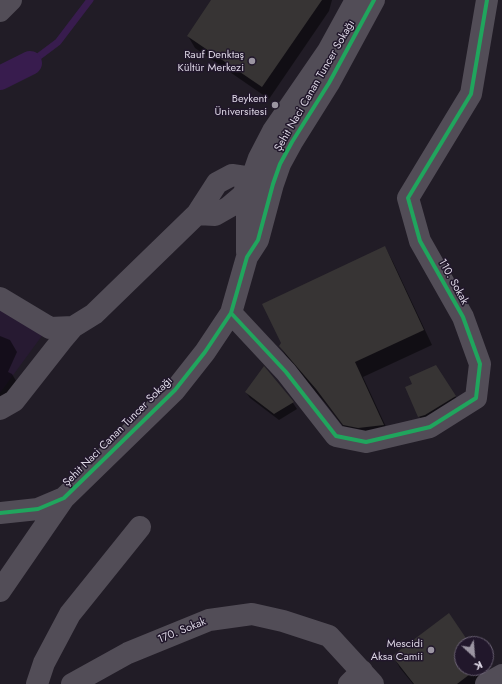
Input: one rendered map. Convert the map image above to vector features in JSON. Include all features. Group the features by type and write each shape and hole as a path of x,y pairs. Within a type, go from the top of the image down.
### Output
{"street":[{"path":"0,12 12,0"},
{"name":"Şehit Naci Canan Tuncer Sokağı","path":"0,513 38,509 64,498 174,390 205,352 231,312 247,257 247,216 252,178 259,158 268,140 328,51 356,0"},
{"name":"Şehit Naci Canan Tuncer Sokağı","path":"247,257 258,240 280,164 329,83 374,0"},
{"name":"110. Sokak","path":"231,312 286,372 336,436 366,442 430,427 476,398 480,364 463,317 420,241 408,198 471,94 487,0"},
{"path":"0,409 14,401 73,327 94,314 197,214 215,215 229,207 242,196 252,178 273,184"},
{"path":"0,298 50,328 73,327"},
{"path":"0,591 64,498"},
{"path":"37,684 44,663 70,614 140,527"},
{"name":"170. Sokak","path":"72,684 128,653 209,620 252,614 283,621 329,636 361,680"},
{"path":"486,684 502,675"}],"shaded area":[{"path":"0,310 44,333 0,393"}],"building":[{"name":"Rauf Denktaş Kültür Merkezi","path":"211,0 322,0 262,87 187,36"},
{"path":"385,246 424,330 355,362 384,425 358,428 343,425 316,389 279,346 281,343 262,304"},
{"path":"436,365 456,396 425,415 418,417 405,387 412,384 409,377"},
{"path":"264,366 294,402 274,414 245,392"},
{"name":"Mescidi Aksa Camii","path":"449,613 465,636 454,636 454,676 468,676 457,684 414,684 392,656"}],"waterway":[{"path":"30,63 58,42 90,0"},
{"path":"0,78 30,63"}],"cycle path":[{"path":"0,513 38,509 64,498 175,390 205,352 231,313 247,257 258,240 280,164 329,83 374,0"},
{"path":"231,313 286,372 336,436 366,442 430,427 476,398 480,364 463,317 420,241 408,198 471,94 487,0"}],"place":[{"name":"Rauf Denktaş Kültür Merkezi","path":"252,61"},
{"name":"Beykent Üniversitesi","path":"275,105"},
{"name":"Mescidi Aksa Camii","path":"431,650"}]}
